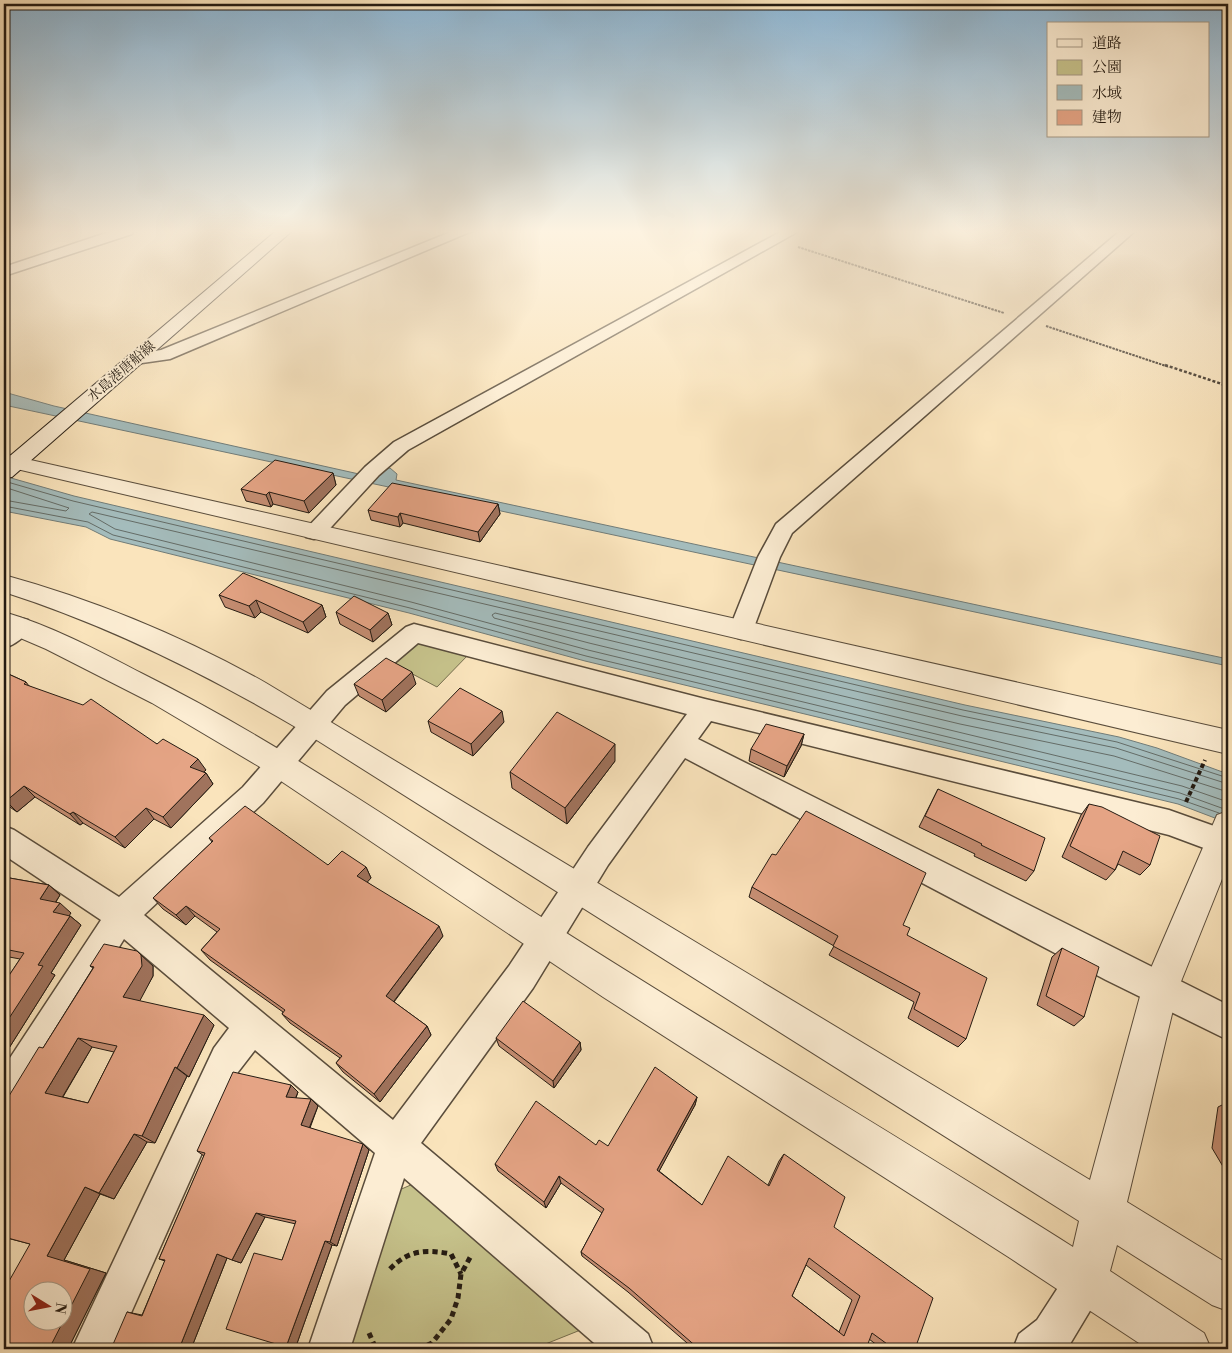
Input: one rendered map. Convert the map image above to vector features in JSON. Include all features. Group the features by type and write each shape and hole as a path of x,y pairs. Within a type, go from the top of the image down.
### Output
{"street":[{"name":"水島港唐船線","path":"7,466 70,416 211,294"},
{"path":"135,359 164,355 312,294"},
{"path":"314,532 366,476 401,446 678,294"},
{"path":"741,630 766,563 783,529 1056,294"},
{"path":"7,466 314,532 1228,742"},
{"path":"4,583 84,609 149,636 223,672 314,724 1228,1289"},
{"path":"9,629 51,639 188,708 246,742 545,939 1086,1280 1188,1349"},
{"path":"4,1098 121,916 253,795 336,698 414,633 705,709 1226,835 1160,989 1086,1280 1052,1335 1034,1349"},
{"path":"329,1349 396,1146 521,977 598,856 705,709"},
{"path":"681,743 1228,1023"},
{"path":"4,839 121,916 251,1027 396,1146 633,1349"},
{"path":"93,1349 226,1060 251,1027"}],"path":[{"path":"1183,810 1206,758"},
{"path":"384,1276 395,1263 410,1253 430,1249 451,1254 460,1274 458,1298 451,1319 432,1343 419,1349"},
{"path":"366,1328 376,1349"}],"green space":[{"path":"422,640 469,654 437,687 388,661"},
{"path":"413,1184 583,1329 533,1349 346,1349 397,1191"}],"water":[{"path":"4,392 54,406 359,474 390,468 397,474 396,480 1228,659 1228,666 4,405"},
{"path":"4,476 74,496 965,705 1119,737 1157,748 1228,774 1228,823 1178,804 585,661 409,613 110,539 86,527 4,511"}],"building":[{"path":"275,460 333,473 304,501 269,492 266,495 241,489"},
{"path":"392,483 498,504 478,532 400,513 398,517 368,510"},
{"path":"243,573 322,605 303,622 256,600 249,606 219,595"},
{"path":"354,596 388,613 370,630 336,612"},
{"path":"386,658 412,672 382,700 354,684"},
{"path":"4,672 26,682 24,684 83,705 91,699 157,744 163,739 198,759 190,767 206,773 163,817 146,808 115,837 73,812 70,814 24,786 6,801 4,799"},
{"path":"460,688 502,711 471,744 428,721"},
{"path":"557,712 615,744 565,808 510,772"},
{"path":"766,724 804,734 787,766 751,749"},
{"path":"938,789 1045,838 1034,871 925,816"},
{"path":"1089,804 1102,807 1160,836 1150,865 1123,851 1115,870 1070,846"},
{"path":"245,806 328,865 342,851 366,867 357,876 439,926 386,996 427,1026 374,1094 336,1063 342,1056 282,1014 285,1010 201,950 220,929 186,906 176,915 153,898 213,841 209,838"},
{"path":"806,811 926,873 903,925 910,928 907,935 987,978 966,1039 914,1009 920,993 833,946 838,936 752,887 772,854 776,855"},
{"path":"4,877 49,885 40,899 60,903 53,912 70,916 38,965 43,966 4,1026 4,983 24,953 4,949"},
{"path":"104,944 137,951 141,955 142,966 123,997 204,1015 177,1068 175,1067 142,1136 134,1134 99,1193 85,1187 47,1256 90,1269 72,1304 72,1280 22,1280 22,1330 59,1330 49,1349 4,1349 4,1290 30,1244 4,1237 4,1104 39,1047 43,1048 94,967 90,966","holes":["78,1038 117,1046 88,1103 45,1093"]},
{"path":"1062,948 1099,967 1084,1017 1046,996"},
{"path":"523,1001 580,1042 553,1081 496,1038"},
{"path":"655,1067 697,1097 657,1170 702,1205 728,1156 769,1186 784,1154 845,1197 834,1227 933,1298 915,1349 894,1349 872,1333 866,1349 699,1349 629,1288 581,1252 604,1209 559,1176 544,1202 495,1164 536,1101 596,1145 599,1140 608,1146","holes":["809,1258 860,1296 844,1336 792,1296"]},
{"path":"233,1072 291,1085 286,1097 311,1099 301,1125 363,1144 330,1242 325,1241 286,1347 226,1329 254,1253 282,1260 296,1221 256,1213 232,1260 217,1254 179,1349 111,1349 127,1312 142,1316 165,1260 159,1259 205,1153 197,1151"}]}
